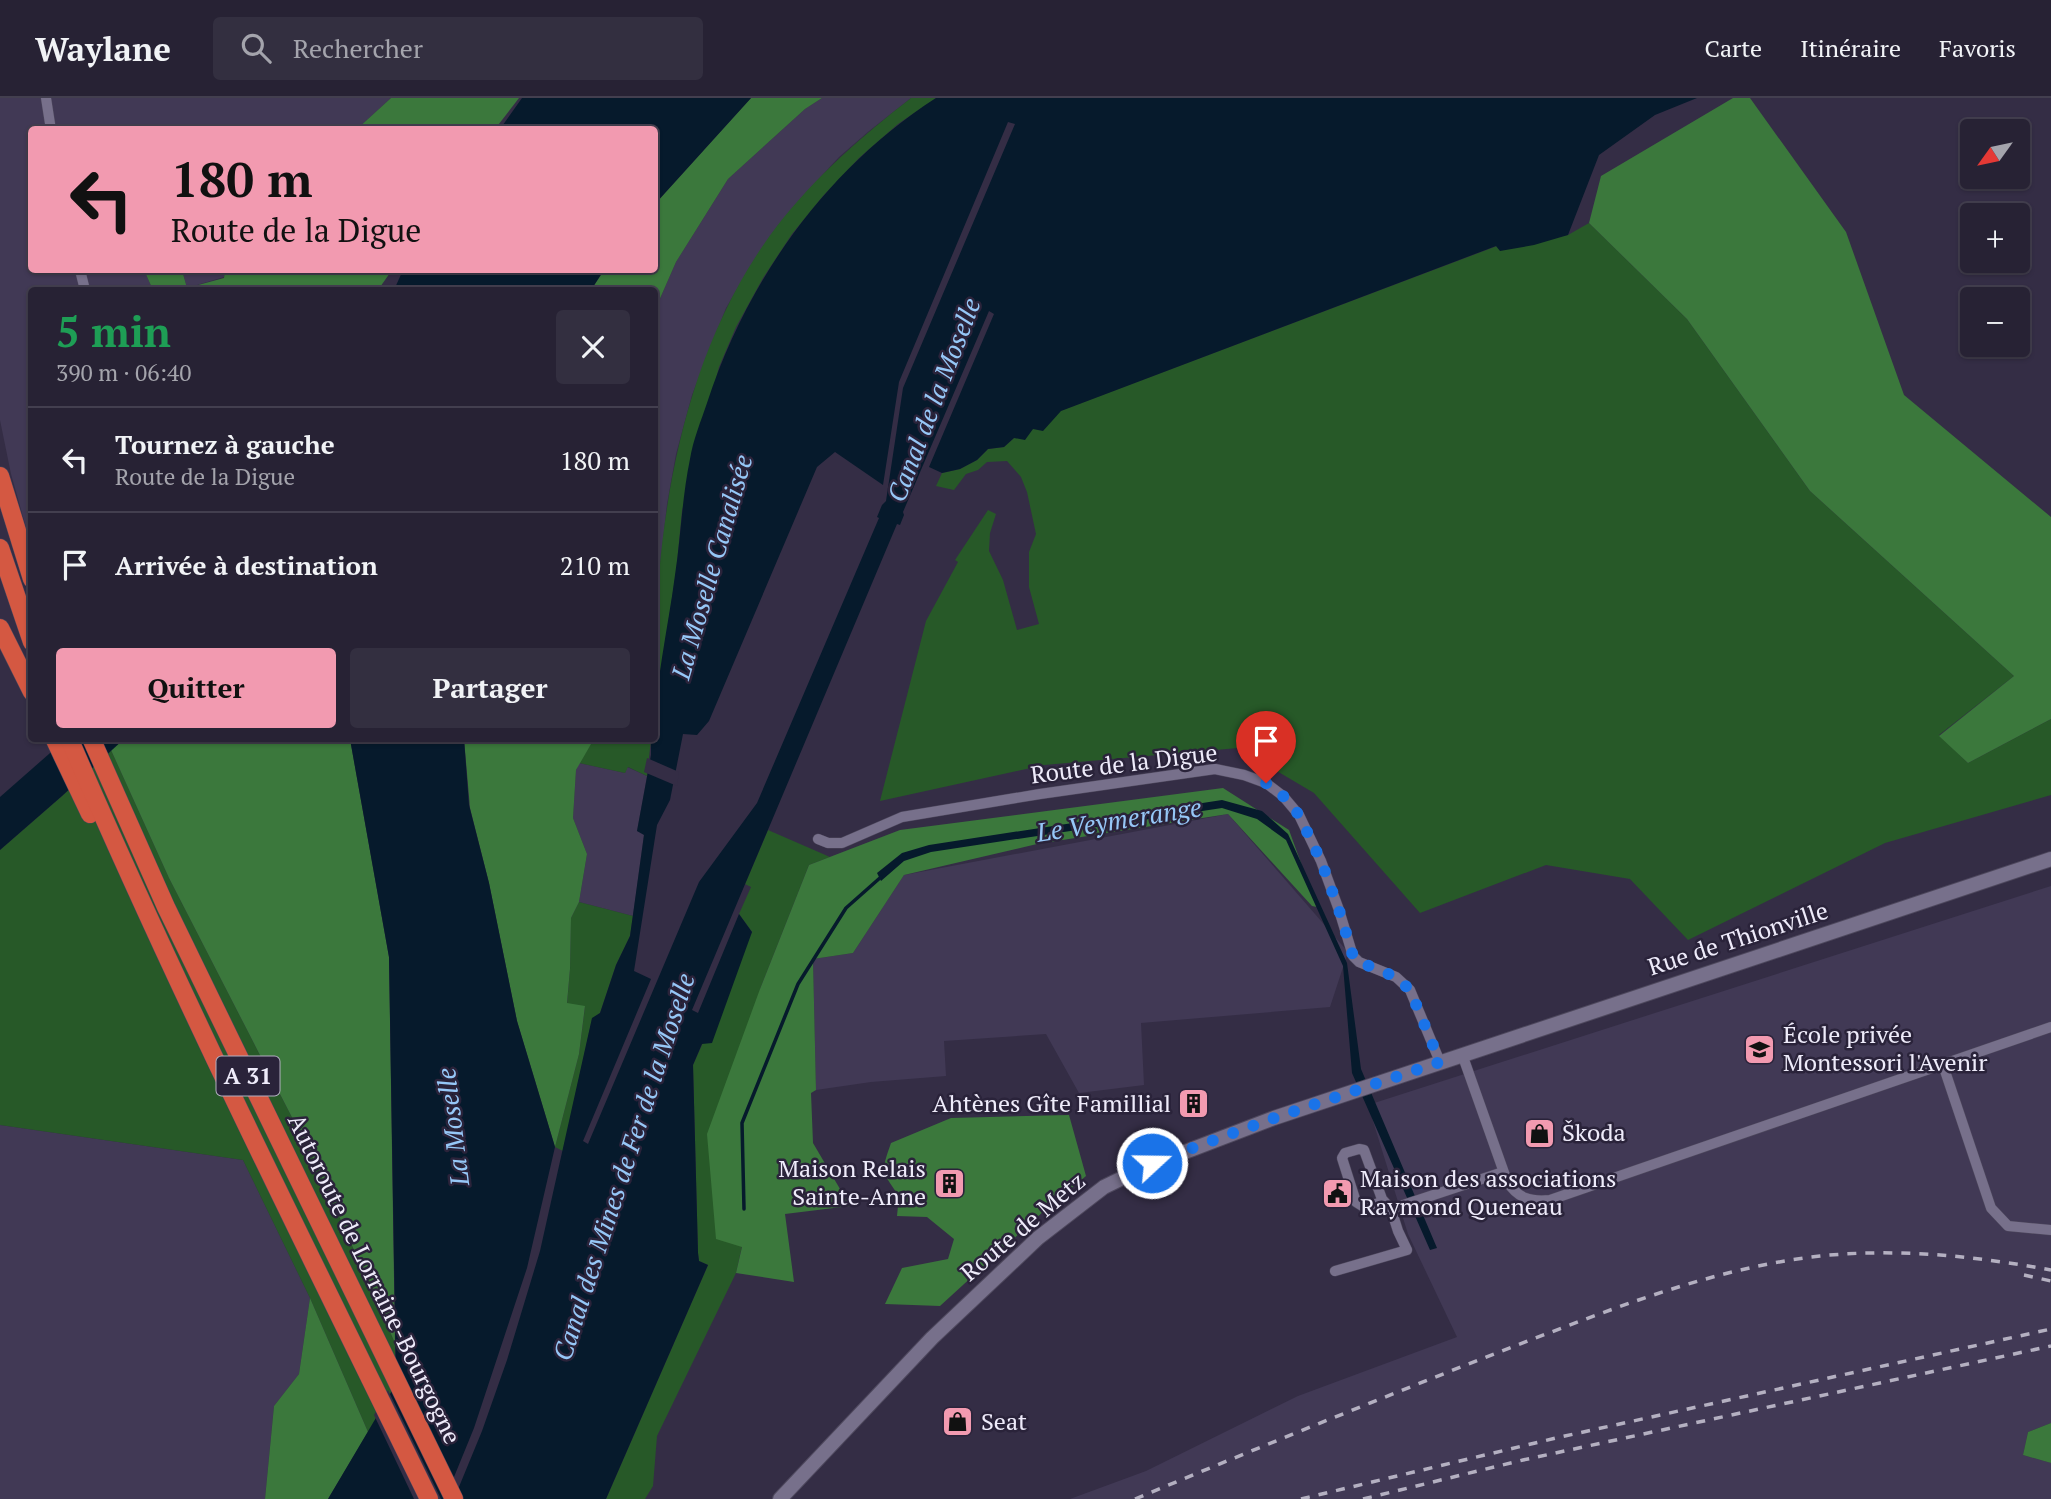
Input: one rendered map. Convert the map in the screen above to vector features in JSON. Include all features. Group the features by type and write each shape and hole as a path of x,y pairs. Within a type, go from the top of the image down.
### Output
{"highway":[{"path":"0,476 28,566"},
{"path":"0,548 28,630"},
{"path":"0,628 28,684"},
{"path":"56,742 85,791"},
{"path":"70,742 85,791"},
{"name":"Autoroute de Lorraine-Bourgogne","path":"93,742 166,907 454,1499"},
{"name":"Autoroute de Lorraine-Bourgogne","path":"85,791 118,871 139,898 429,1499"}],"main road":[{"name":"Rue de Thionville","path":"1440,1062 2051,859"},
{"name":"Route de Metz","path":"780,1499 932,1338 1038,1238 1104,1187 1152,1163 1440,1062"}],"street":[{"path":"46,98 50,126"},
{"name":"Route de la Digue","path":"818,839 828,843 842,843 902,817 1041,794 1215,769 1244,775 1266,783 1283,796 1299,815 1321,861 1353,956 1359,962 1405,983 1440,1062"},
{"path":"1462,1055 1503,1172 1513,1191 1522,1198 1537,1201 1550,1200 2051,1027"},
{"path":"1944,1065 1992,1208 2008,1226 2051,1230"},
{"path":"1335,1271 1407,1250 1391,1209 1382,1199 1364,1150 1345,1153 1342,1158 1356,1202 1364,1207 1380,1203 1382,1199"},
{"path":"1391,1209 1503,1172"}],"shaded area":[{"path":"0,98 391,98 360,126 28,126 28,273 145,273 152,287 28,287 28,534 11,474 0,420"},
{"path":"822,98 911,98 839,157 803,196 777,227 726,308 692,395 676,454 667,504 658,586 658,303 676,262 728,179 805,109"},
{"path":"183,273 225,273 224,277 187,287"},
{"path":"579,763 625,773 627,767 647,776 637,831 644,834 633,916 579,902 587,854 573,818 576,770"},
{"path":"1228,814 1348,952 1330,1007 1141,1023 1144,1085 1079,1093 1046,1034 944,1041 946,1076 816,1090 813,959 853,953 904,875"},
{"path":"2051,886 2051,1423 2028,1432 2023,1455 2051,1463 2051,1499 1070,1499 1146,1471 1298,1396 1457,1337 1408,1234 1368,1105"},
{"path":"0,1125 243,1160 310,1298 299,1374 274,1406 265,1499 0,1499"}],"green space":[{"path":"391,98 519,98 497,126 360,126"},
{"path":"751,98 822,98 805,109 728,179 676,262 658,303 658,287 593,287 602,273 658,273 658,201"},
{"path":"911,98 936,98 898,124 859,158 823,196 792,234 763,278 736,327 719,367 682,511 676,573 658,687 658,583 664,528 681,436 709,348 728,305 777,226 808,190 875,127"},
{"path":"1733,98 1750,98 1846,232 1904,395 2051,517 2051,719 1968,763 1939,736 2014,676 1810,491 1687,319 1589,223 1601,176"},
{"path":"1589,223 1687,319 1810,491 2014,676 1939,735 1968,763 2051,719 2051,795 1885,843 1688,940 1630,879 1546,865 1420,913 1314,793 1238,748 1044,765 880,801 926,621 958,562 955,560 988,510 996,514 990,533 989,551 1003,580 1017,630 1039,624 1029,587 1029,552 1036,534 1021,477 1007,461 987,462 978,470 966,474 954,490 936,486 942,473 960,469 977,460 988,449 1004,447 1014,438 1060,411 1497,246 1568,235"},
{"path":"145,273 183,273 187,287 152,287"},
{"path":"225,273 390,273 380,287 191,287 224,278"},
{"path":"120,742 351,742 389,957 395,1343 317,1166 169,878 111,750"},
{"path":"464,742 592,742 576,770 573,818 587,854 579,902 571,918 567,1003 585,1006 579,1054 555,1147 517,1021 489,883 470,808"},
{"path":"592,742 651,742 647,776 628,767 625,773 579,763"},
{"path":"111,750 169,878 317,1166 395,1343 396,1384 368,1432 310,1298 243,1160 0,1125 0,850"},
{"path":"1223,788 1289,830 1317,907 1312,906 1228,814 1037,844 904,875 853,953 813,959 816,1090 811,1093 813,1143 850,1206 785,1214 794,1282 736,1273 742,1247 716,1239 707,1134 809,865 900,830"},
{"path":"768,830 830,857 809,865 760,989 742,1246 736,1273 657,1436 653,1486 645,1499 606,1499 708,1265 699,1261 698,1253 693,1065 752,932 739,914 751,887 745,884"},
{"path":"579,902 633,916 630,936 616,965 600,1013 592,1019 563,1151 555,1147 579,1054 585,1007 567,1004 571,918"},
{"path":"1069,1115 1086,1176 940,1306 885,1304 902,1268 948,1259 954,1239 927,1217 897,1216 899,1196 884,1171 891,1143 951,1118"},
{"path":"310,1298 368,1432 328,1499 265,1499 274,1406 299,1374"},
{"path":"2051,1423 2051,1463 2023,1455 2028,1432"}],"water":[{"path":"522,98 751,98 658,201 658,126 502,126"},
{"path":"936,98 1697,98 1655,115 1599,155 1568,235 1500,251 1496,246 1061,411 1043,431 1033,429 1025,440 1014,438 1004,447 988,449 977,460 960,469 942,473 929,467 994,314 989,311 692,1010 698,1013 739,914 752,932 712,1043 702,1044 693,1065 698,1253 699,1261 708,1265 606,1499 454,1499 507,1360 540,1251 592,1018 600,1013 616,965 630,936 644,835 637,831 651,742 658,742 659,676 685,488 697,431 724,357 744,313 768,271 795,231 859,158 896,126","holes":["1008,122 1015,124 903,388 886,501 877,517 879,518 757,803 699,882 588,1144 583,1141 651,979 634,971 657,825 670,800 683,734 697,735 709,721 817,467 835,452 883,485 899,382"]},
{"path":"402,273 602,273 593,287 395,287"},
{"path":"63,742 121,742 0,850 0,797"},
{"name":"La Moselle","path":"351,742 464,742 469,805 489,883 517,1021 555,1147 527,1268 474,1428 445,1499 328,1499 396,1384 389,957"},
{"path":"1222,800 1262,811 1288,834 1347,963 1361,1069 1437,1248 1430,1250 1352,1073 1343,966 1286,840 1257,819 1222,808 931,852 904,861 881,881 877,873 902,853 929,845"}],"pier":[{"path":"647,758 679,772 677,786 644,772"},
{"path":"388,1390 441,1499 414,1499 374,1415"}],"waterway":[{"name":"Le Veymerange","path":"744,1209 742,1123 798,984 846,908 881,877"}],"railway":[{"path":"1135,1499 1550,1333 1663,1292 1741,1270 1820,1256 1878,1253 1965,1257 2051,1270"},
{"path":"2024,1275 2051,1281"},
{"path":"1301,1499 1556,1438 2051,1329"},
{"path":"1363,1499 1523,1460 2051,1346"}],"place":[{"name":"École privée Montessori l'Avenir","path":"1760,1049"},
{"name":"Ahtènes Gîte Famillial","path":"1194,1104"},
{"name":"Škoda","path":"1539,1133"},
{"name":"Maison Relais Sainte-Anne","path":"949,1183"},
{"name":"Maison des associations Raymond Queneau","path":"1337,1193"},
{"name":"Seat","path":"958,1422"}],"route":[{"path":"1152,1163 1440,1062 1405,983 1359,962 1353,956 1321,861 1299,815 1283,796 1266,783"}],"water label":[{"name":"Canal de la Moselle","path":"934,400"},
{"name":"La Moselle Canalisée","path":"712,567"},
{"name":"Canal des Mines de Fer de la Moselle","path":"624,1167"}]}
